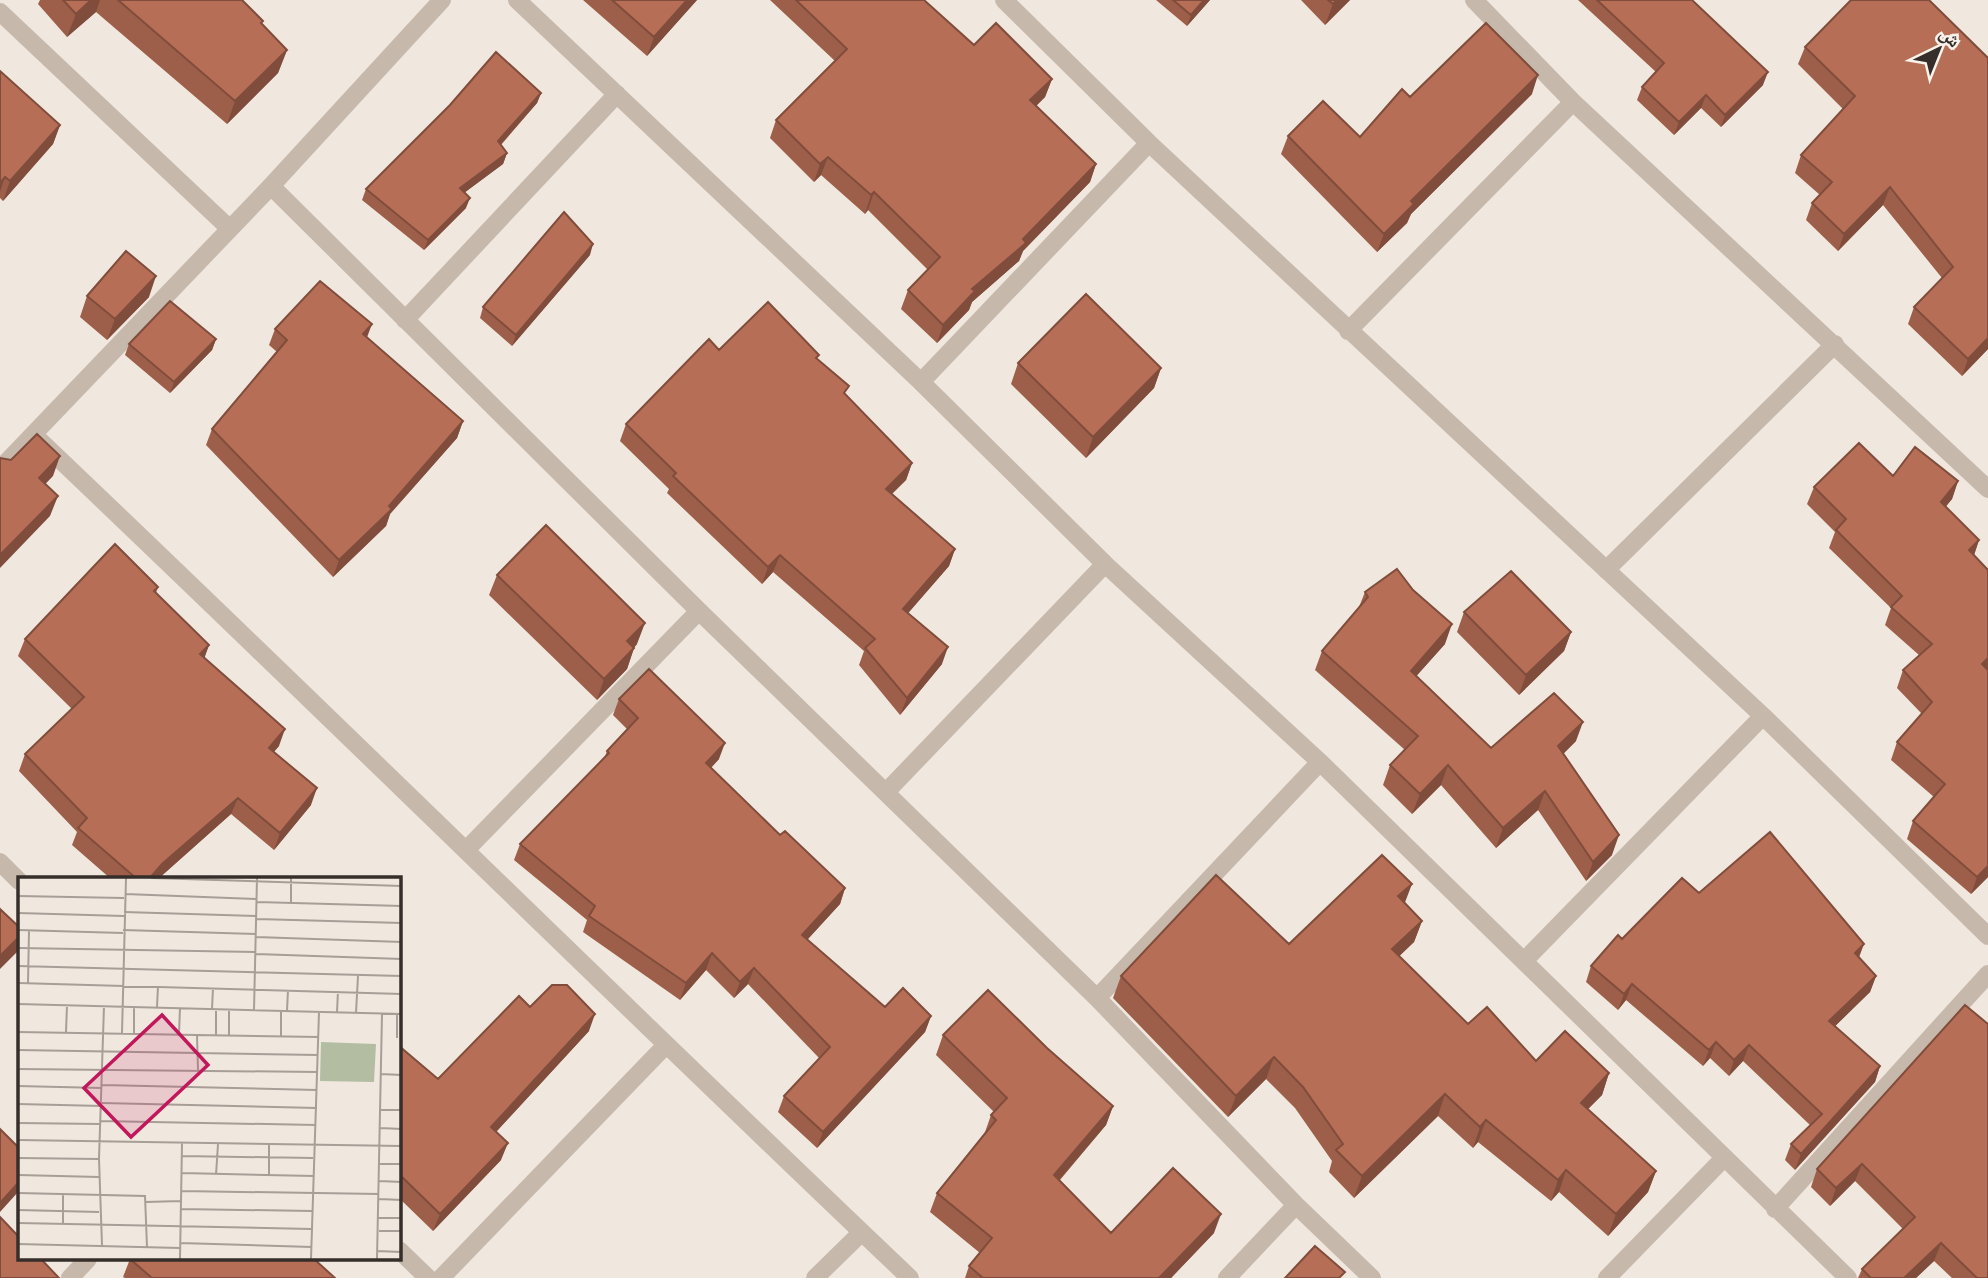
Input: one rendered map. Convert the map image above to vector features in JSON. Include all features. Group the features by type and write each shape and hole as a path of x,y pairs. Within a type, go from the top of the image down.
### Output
{"street":[{"path":"0,469 271,186 442,0"},
{"path":"516,0 922,382 1105,564 1320,762 1723,1159 1848,1278"},
{"path":"1004,0 1149,143 1763,716 1988,936"},
{"path":"1474,0 1573,102 1986,484"},
{"path":"0,12 229,228"},
{"path":"405,320 617,94"},
{"path":"1349,331 1573,102"},
{"path":"922,382 1149,143"},
{"path":"271,186 699,611 1097,998 1296,1205 1372,1278"},
{"path":"1606,570 1835,344"},
{"path":"34,435 910,1278"},
{"path":"887,791 1105,564"},
{"path":"467,849 699,611"},
{"path":"1524,961 1763,716"},
{"path":"1097,998 1320,762"},
{"path":"0,862 18,880"},
{"path":"1776,1209 1988,974"},
{"path":"441,1278 666,1045"},
{"path":"1606,1278 1723,1159"},
{"path":"1227,1278 1296,1205"},
{"path":"815,1278 862,1233"},
{"path":"401,1252 428,1278"},
{"path":"70,1278 87,1260"}],"building":[{"path":"63,0 91,0 76,14"},
{"path":"118,0 242,0 287,50 235,101"},
{"path":"612,0 687,0 654,37"},
{"path":"796,0 924,0 974,45 996,23 1052,79 1030,100 1096,164 1023,239 1026,243 972,289 975,291 943,325 908,290 940,257 874,192 871,195 828,157 820,164 776,120 847,49"},
{"path":"1173,0 1204,0 1191,15"},
{"path":"1597,0 1692,0 1768,72 1725,115 1706,95 1679,122 1642,87 1664,63"},
{"path":"1851,0 1929,0 1988,58 1988,338 1968,359 1914,307 1953,267 1890,187 1844,234 1812,203 1832,182 1801,155 1855,96 1805,47"},
{"path":"1486,23 1538,75 1411,201 1414,204 1384,234 1288,136 1323,101 1360,137 1402,89 1410,97"},
{"path":"496,52 541,93 498,141 507,153 460,188 470,198 428,240 366,189 450,105"},
{"path":"0,71 60,125 10,181 5,177 0,183"},
{"path":"564,212 593,244 516,335 483,307"},
{"path":"126,251 156,276 115,319 87,296"},
{"path":"320,281 372,324 363,334 463,421 389,506 392,509 339,560 212,429 287,340 275,329"},
{"path":"1086,294 1161,368 1093,437 1018,363"},
{"path":"170,301 216,339 174,382 129,344"},
{"path":"768,302 819,355 816,358 849,386 844,393 912,463 886,489 955,549 903,609 948,647 907,698 865,648 875,639 780,555 768,567 673,476 676,473 626,424 709,339 719,350"},
{"path":"37,434 60,456 39,478 58,496 0,555 0,458 11,460"},
{"path":"1859,443 1893,476 1915,447 1958,481 1941,502 1979,540 1969,550 1988,570 1988,658 1982,664 1988,670 1988,866 1977,877 1913,821 1945,784 1897,742 1932,702 1903,670 1932,644 1891,607 1902,596 1836,530 1846,519 1814,487"},
{"path":"546,525 645,623 627,641 634,648 604,679 497,575"},
{"path":"115,544 158,587 154,591 209,645 200,654 285,729 269,748 317,788 280,833 238,798 151,877 135,877 78,828 87,818 25,754 84,697 25,639"},
{"path":"1397,569 1413,590 1452,624 1411,671 1491,748 1554,693 1583,722 1558,746 1619,835 1593,862 1545,791 1503,828 1448,765 1420,794 1390,765 1418,736 1322,651 1368,597 1365,592"},
{"path":"1511,571 1571,632 1526,675 1464,612"},
{"path":"649,669 725,743 706,763 780,835 785,831 845,888 802,935 885,1007 903,988 931,1016 823,1132 784,1096 830,1047 754,968 740,982 712,953 686,983 589,916 595,906 520,844 609,753 607,751 638,718 619,699"},
{"path":"1770,832 1864,944 1855,953 1876,976 1829,1021 1880,1066 1801,1154 1791,1144 1822,1114 1749,1045 1734,1060 1716,1042 1709,1050 1632,984 1624,994 1591,966 1618,935 1622,939 1682,878 1699,893"},
{"path":"1382,855 1412,884 1398,896 1422,921 1392,949 1468,1024 1487,1007 1536,1061 1565,1031 1609,1073 1581,1103 1656,1171 1616,1214 1566,1170 1558,1180 1486,1120 1480,1127 1445,1094 1362,1176 1336,1150 1343,1144 1303,1087 1274,1057 1236,1096 1121,976 1216,875 1289,944"},
{"path":"0,909 18,926 18,938 0,956"},
{"path":"552,985 567,985 595,1014 491,1127 508,1143 440,1214 401,1176 401,1048 438,1079 519,996 530,1007"},
{"path":"988,990 1047,1048 1113,1106 1054,1175 1111,1233 1173,1168 1221,1214 1159,1278 983,1278 969,1266 992,1238 937,1193 996,1120 991,1115 1007,1098 943,1035"},
{"path":"1965,1005 1988,1024 1988,1278 1977,1278 1941,1243 1904,1278 1871,1278 1862,1269 1915,1217 1862,1164 1836,1188 1817,1169"},
{"path":"0,1129 18,1147 18,1183 0,1203"},
{"path":"0,1217 18,1236 18,1260 42,1260 59,1278 0,1278"},
{"path":"1315,1246 1345,1272 1339,1278 1285,1278"},
{"path":"131,1260 315,1260 335,1278 152,1278"}]}
